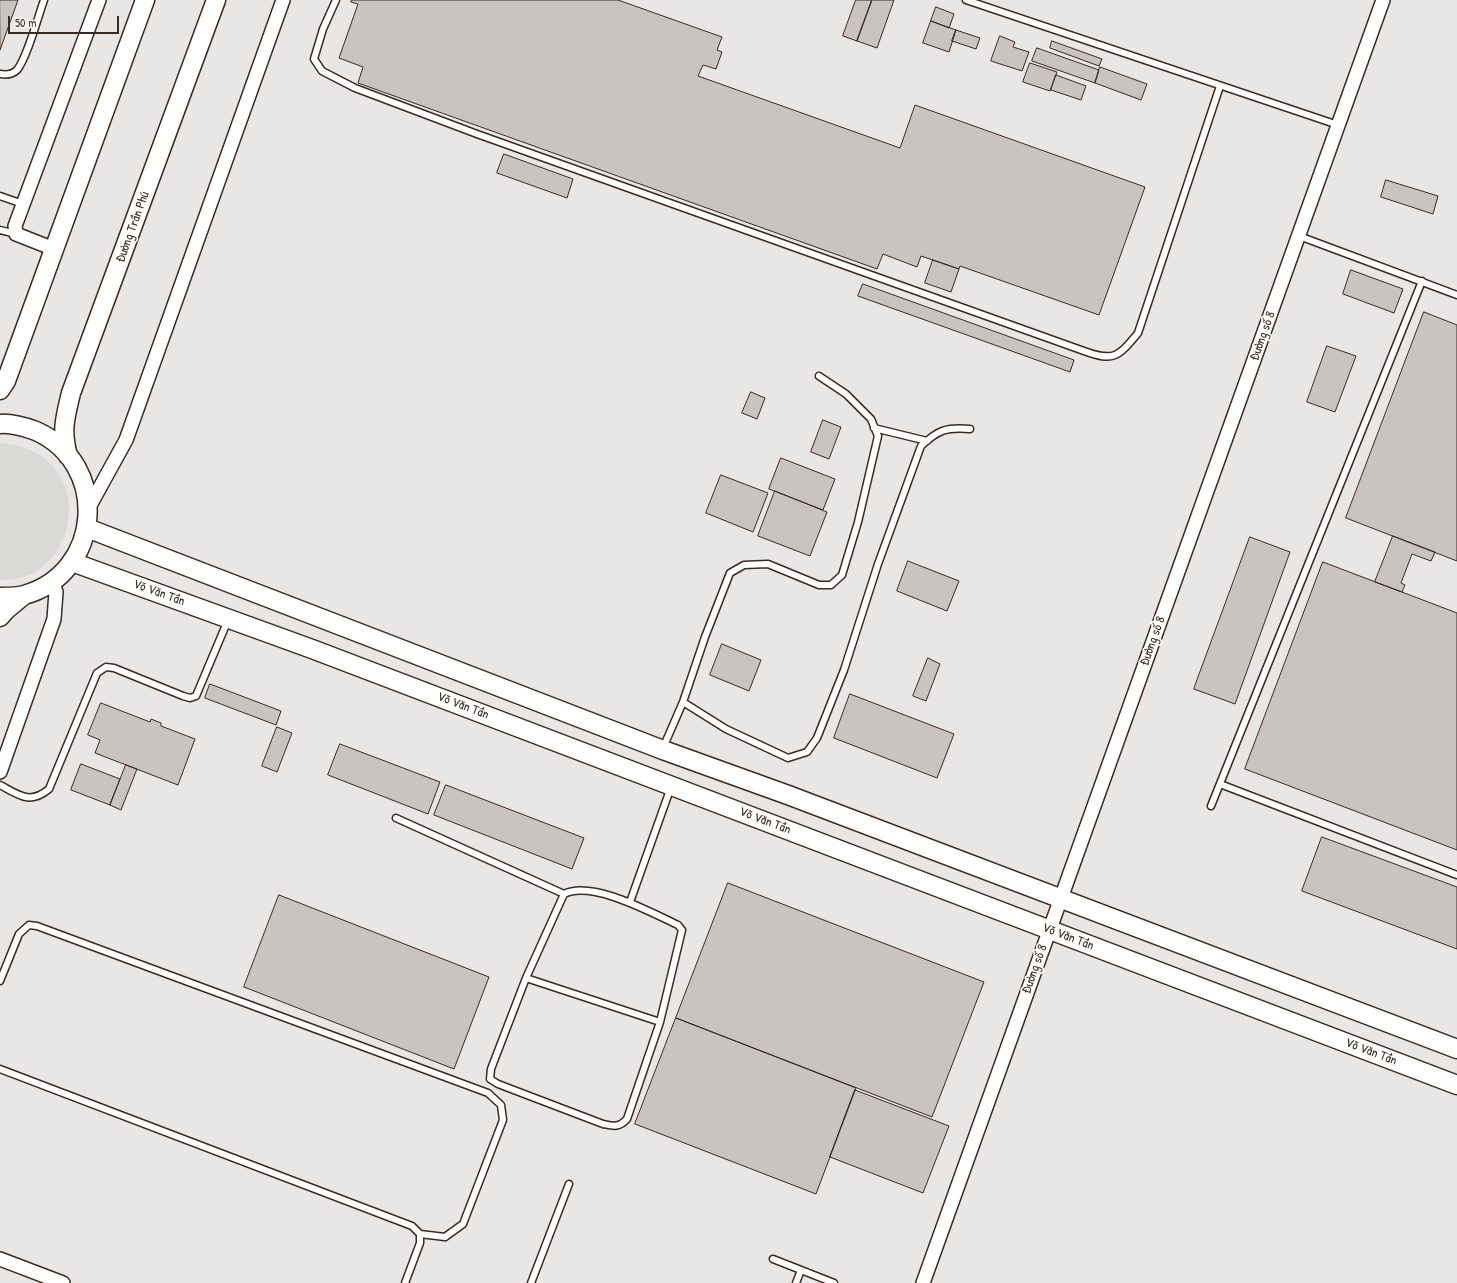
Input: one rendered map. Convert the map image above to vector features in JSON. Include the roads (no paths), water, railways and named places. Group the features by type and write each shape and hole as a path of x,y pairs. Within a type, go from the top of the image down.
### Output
{"street":[{"path":"54,249 16,234 15,226 99,0"},
{"path":"0,390 6,381 145,0"},
{"name":"Đường Trần Phú","path":"68,456 63,437 65,418 71,393 216,0"},
{"path":"88,509 126,440 282,0"},
{"name":"Đường số 8","path":"923,1283 1383,0"},
{"path":"0,424 25,427 46,436 64,450 77,468 85,487 88,509 87,528 81,546 72,562 52,582 24,595 0,617"},
{"path":"87,528 663,750 788,795 1457,1049"},
{"name":"Võ Văn Tần","path":"72,562 228,618 1050,929 1457,1085"},
{"path":"0,772 54,619 56,592 52,582"},
{"path":"0,597 24,595"},
{"path":"0,1259 63,1283"}],"lane":[{"path":"0,74 7,76 16,71 24,58 44,0"},
{"path":"336,0 323,29 314,59 322,72 349,86 477,134 795,248 1084,351 1110,358 1120,354 1138,333 1220,86"},
{"path":"966,0 1338,125"},
{"path":"0,196 23,204"},
{"path":"0,230 16,234"},
{"path":"1299,236 1457,295"},
{"path":"1211,806 1422,281"},
{"path":"663,750 684,702 705,637 730,573 744,565 768,564 819,585 831,585 842,575 858,522 878,436 870,420 846,394 819,376"},
{"path":"874,428 927,441"},
{"path":"684,702 726,729 788,758 807,752 817,738 844,670 878,564 921,446 936,432 957,428 970,429"},
{"path":"0,785 30,799 40,796 48,789 97,673 106,667 114,668 183,696 190,698 196,696 228,618"},
{"path":"1220,784 1457,875"},
{"path":"630,902 672,786"},
{"path":"396,818 564,894"},
{"path":"583,889 630,902 678,924 682,930 660,1022 627,1119 621,1125 615,1127 603,1124 498,1084 490,1079 491,1069 526,978 564,894 571,890 583,889"},
{"path":"0,981 19,934 29,925 37,926 488,1093 501,1105 503,1120 463,1224 445,1237 420,1234 412,1226 0,1069"},
{"path":"526,978 660,1022"},
{"path":"531,1283 569,1184"},
{"path":"405,1283 420,1243 420,1234"},
{"path":"772,1259 834,1283"},
{"path":"796,1283 801,1270"}]}
